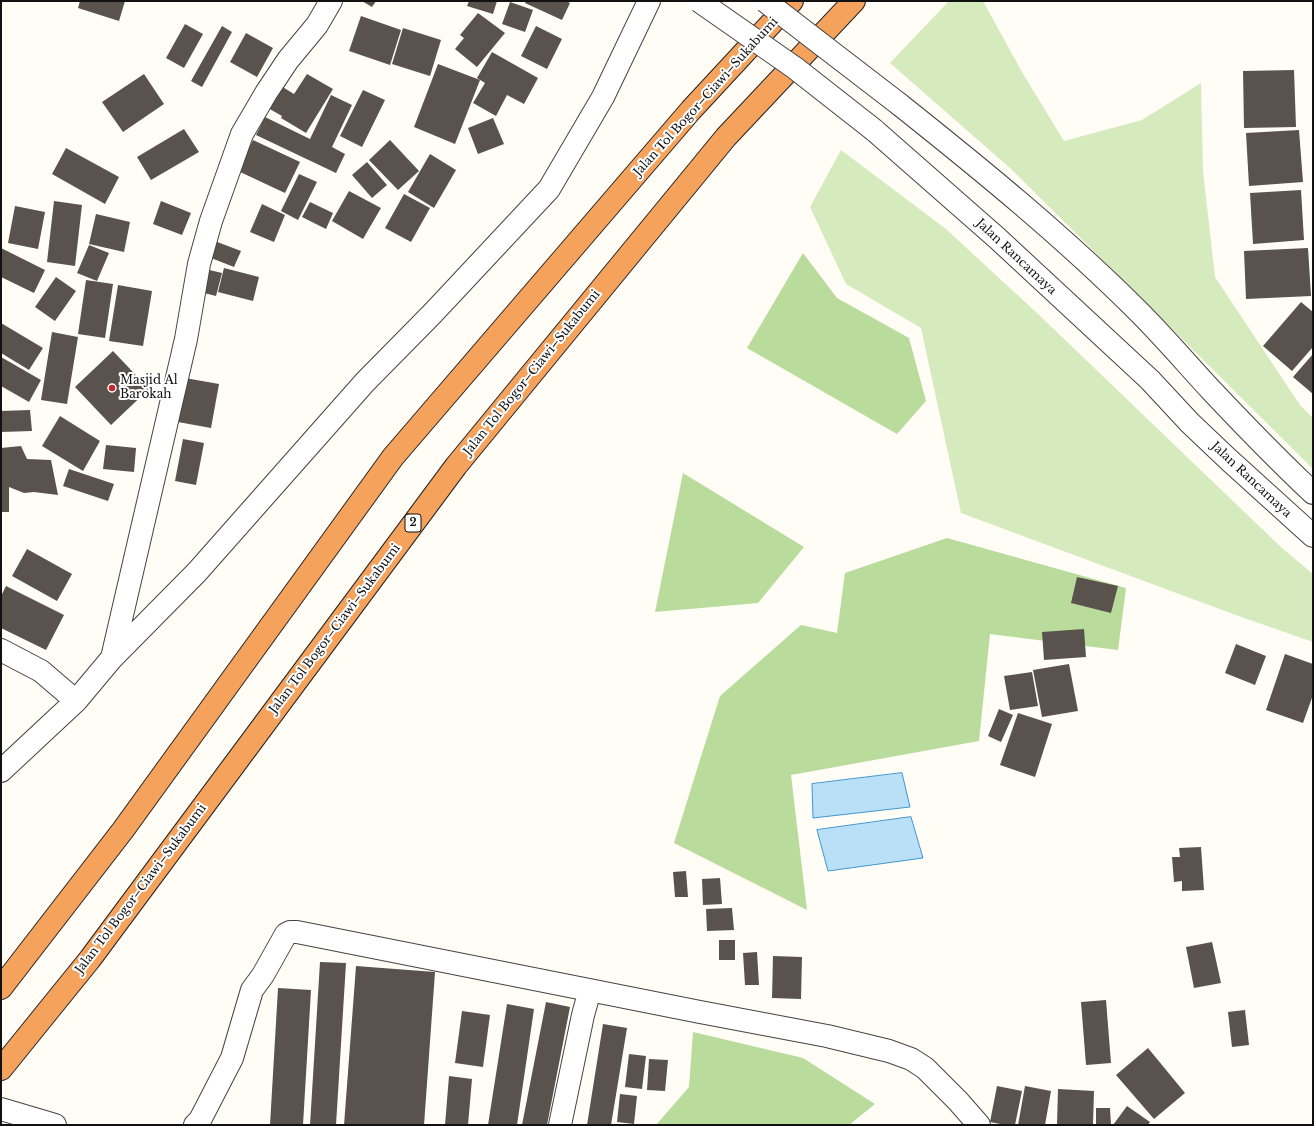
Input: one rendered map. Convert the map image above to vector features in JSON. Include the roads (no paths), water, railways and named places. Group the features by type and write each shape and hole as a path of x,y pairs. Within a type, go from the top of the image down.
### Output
{"highway":[{"name":"Jalan Tol Bogor–Ciawi–Sukabumi","path":"1,988 123,830 393,457 691,110 792,1"},
{"name":"Jalan Tol Bogor–Ciawi–Sukabumi","path":"1,1069 90,959 456,466 726,137 854,1"}],"street":[{"path":"112,658 186,339 199,264 211,221 242,134 266,93 292,55 317,25 332,1"},
{"path":"1,771 76,701 112,658 197,572 365,382 433,313 549,189 603,97 649,1"},
{"name":"Jalan Rancamaya","path":"699,1 795,68 874,130 997,238 1150,380 1190,423 1229,460 1313,536"},
{"path":"765,1 900,104 984,171 1055,233 1108,281 1156,329 1287,469 1313,493"},
{"path":"1,650 40,671 76,701"},
{"path":"195,1125 200,1120 232,1058 252,990 263,975 286,934 290,932 307,933 409,955 828,1036 889,1051 911,1059 925,1068 958,1101 979,1125"},
{"path":"560,1125 583,1015 590,990"},
{"path":"1,1109 56,1125"}],"water":[{"path":"902,773 910,807 813,818 812,784"},
{"path":"911,817 923,858 828,871 817,830"}],"place":[{"name":"Masjid Al Barokah","path":"112,388"}]}
